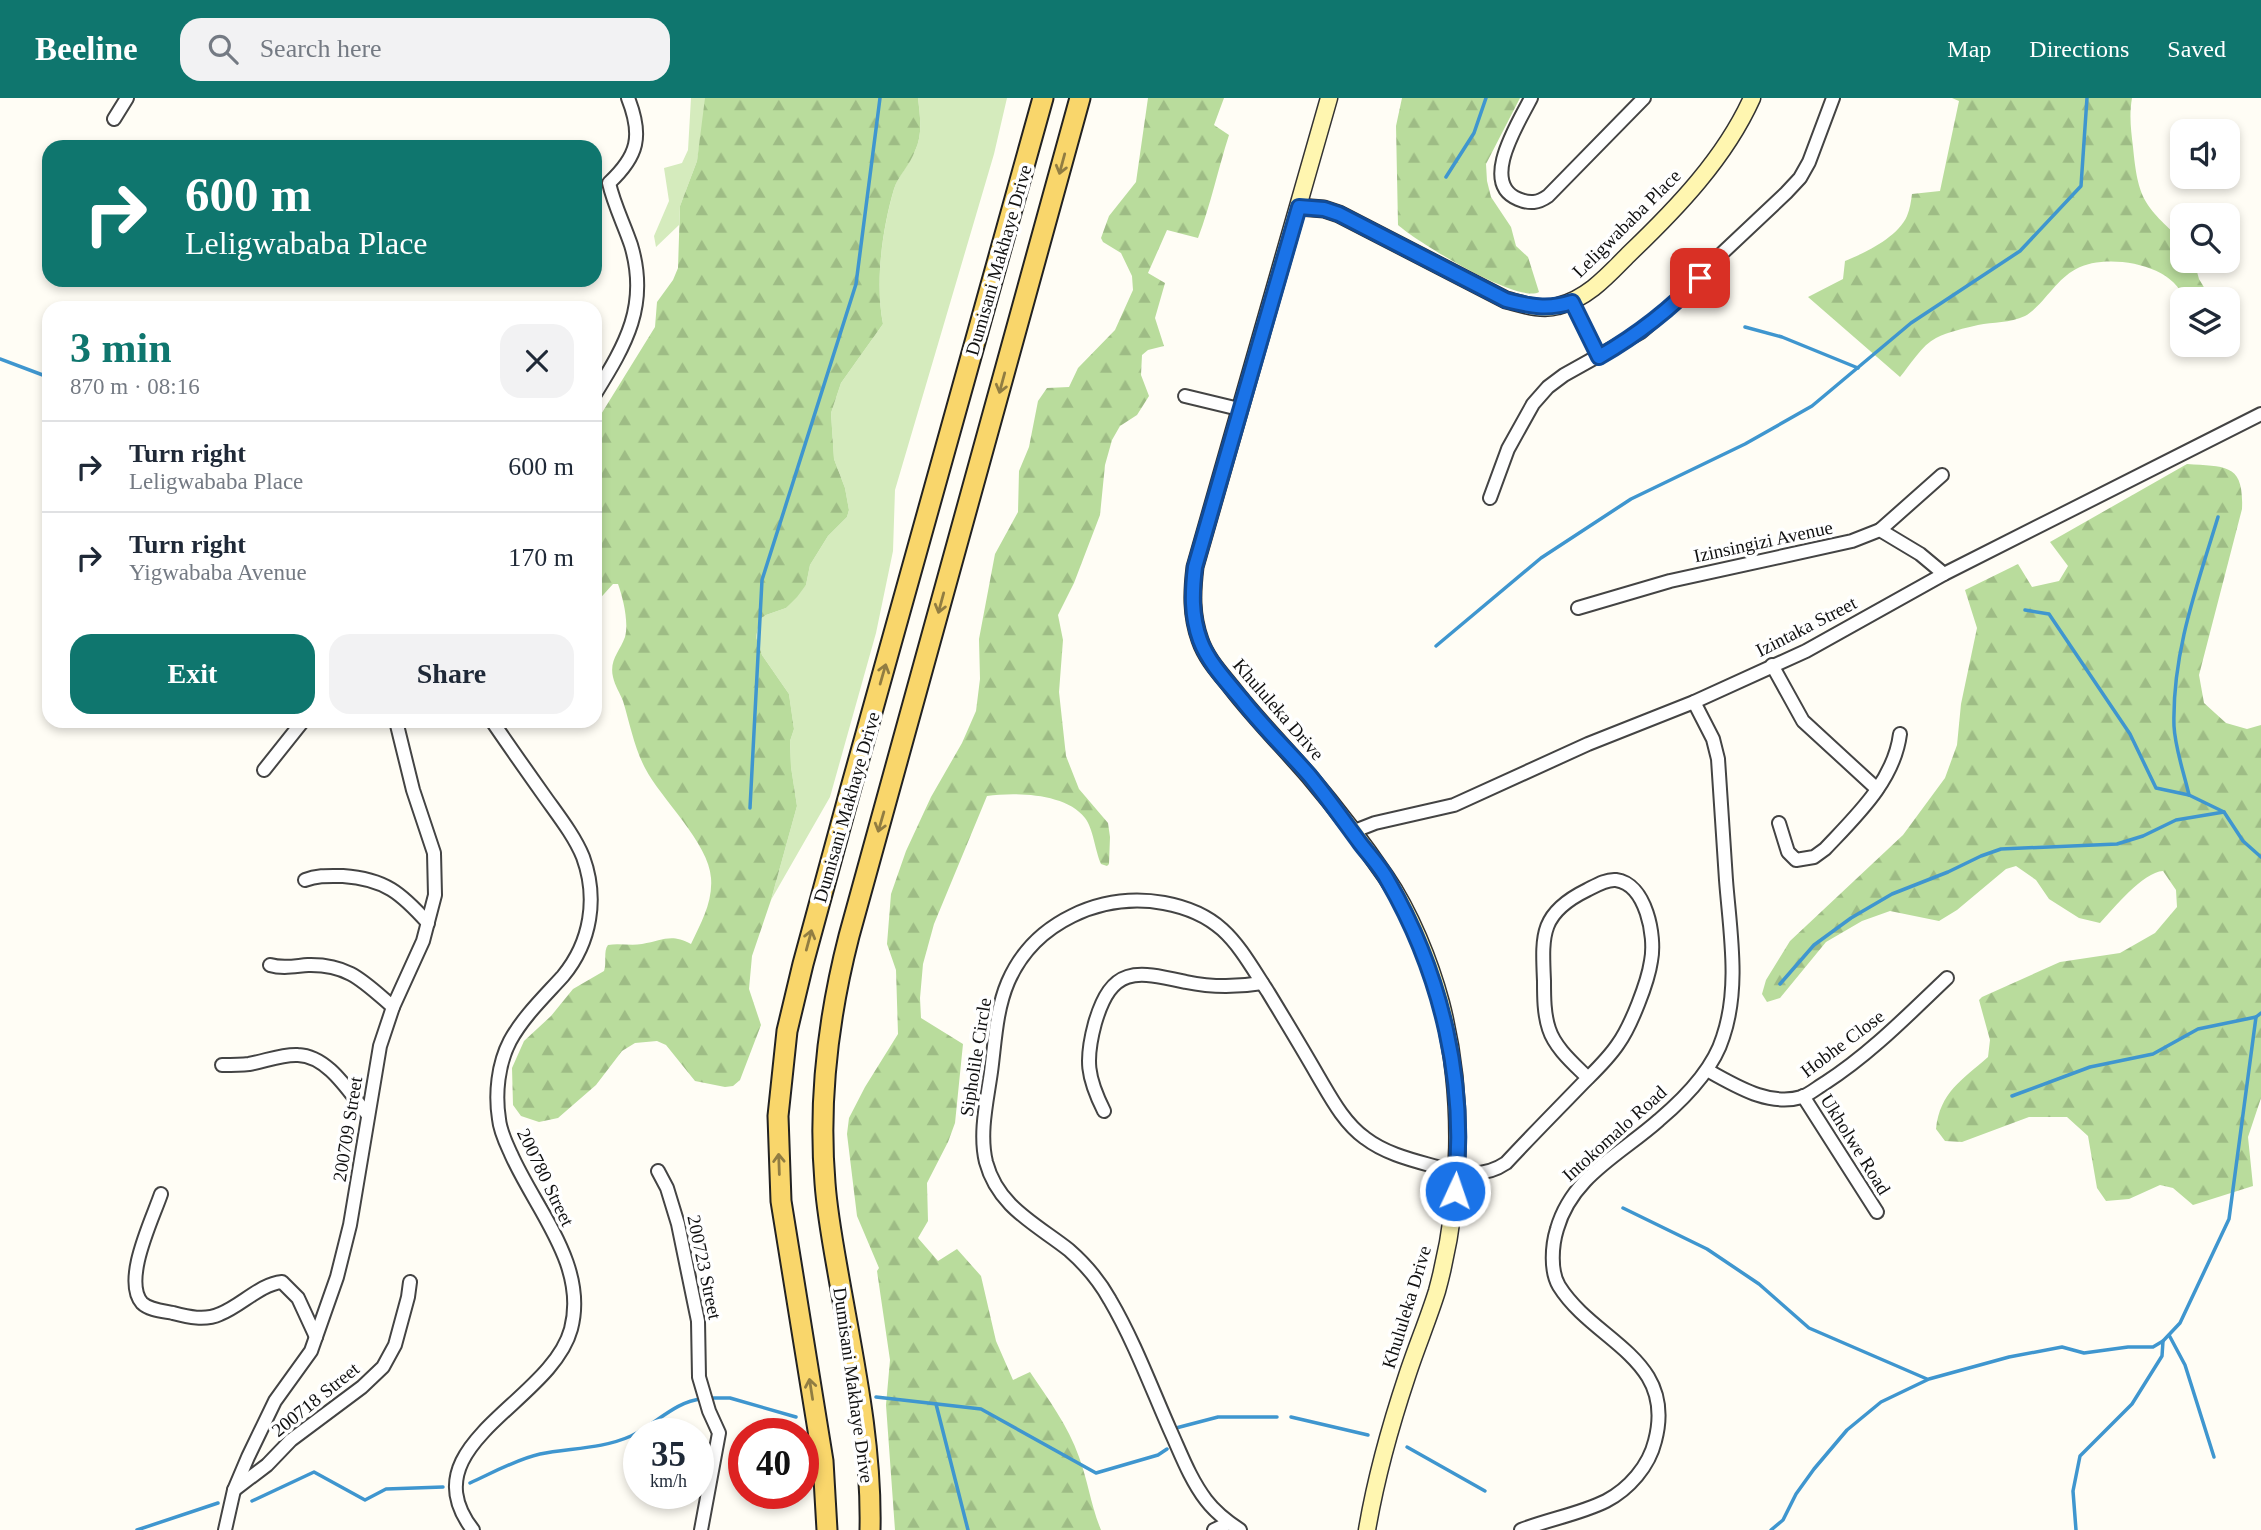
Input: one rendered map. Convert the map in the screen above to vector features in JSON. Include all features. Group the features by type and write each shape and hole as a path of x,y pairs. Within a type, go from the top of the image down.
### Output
{"main road":[{"name":"Dumisani Makhaye Drive","path":"827,1530 823,1461 783,1227 780,1191 778,1116 787,1031 850,791 1043,98"},
{"name":"Dumisani Makhaye Drive","path":"870,1530 871,1502 864,1424 825,1184 823,1095 831,1018 852,924 1080,98"}],"street":[{"path":"114,119 127,98"},
{"path":"602,382 628,337 638,298 637,269 610,183 631,161 636,141 635,117 628,98"},
{"name":"Khululeka Drive","path":"1329,98 1195,567 1192,598 1201,642 1216,668 1260,723 1309,776 1387,879 1428,964 1441,1004 1454,1079 1457,1173 1453,1210 1436,1292 1390,1430 1375,1483 1367,1530"},
{"path":"1531,98 1503,158 1500,172 1508,192 1524,202 1540,202 1548,196 1644,98"},
{"name":"Leligwababa Place","path":"1299,207 1324,209 1339,214 1506,300 1534,307 1555,307 1572,302 1594,289 1662,221 1693,187 1730,137 1752,98"},
{"path":"1490,498 1508,449 1533,404 1548,387 1564,375 1641,332 1678,300 1717,258 1800,178 1814,152 1832,98"},
{"path":"1572,302 1599,357"},
{"path":"1185,396 1239,409"},
{"name":"Izintaka Street","path":"1352,832 1374,823 1454,804 1588,744 1694,702 1806,651 1944,574 2261,414"},
{"path":"1942,475 1880,530 1920,554 1944,574"},
{"name":"Izinsingizi Avenue","path":"1578,608 1683,578 1852,541 1880,530"},
{"path":"1772,666 1803,720 1877,789"},
{"name":"Intokomalo Road","path":"1521,1530 1606,1500 1627,1487 1639,1474 1654,1447 1657,1434 1657,1395 1649,1377 1629,1352 1578,1310 1558,1284 1552,1250 1562,1212 1575,1191 1601,1166 1659,1121 1707,1070 1723,1040 1731,1010 1732,961 1718,759 1713,739 1694,702"},
{"path":"264,770 297,728"},
{"name":"200709 Street","path":"225,1530 234,1490 275,1401 303,1365 337,1277 350,1225 380,1046 393,1007 412,968 435,895 434,853 413,790 398,728"},
{"name":"200780 Street","path":"473,1530 458,1503 456,1490 462,1459 470,1445 558,1359 571,1328 575,1301 572,1278 544,1217 516,1166 499,1122 497,1103 501,1063 508,1044 574,960 590,919 592,896 582,855 562,820 497,728"},
{"path":"1779,823 1791,857 1802,860 1825,849 1877,789 1896,756 1900,734"},
{"path":"305,880 320,876 372,879 391,890 428,923"},
{"name":"Sipholile Circle","path":"1234,1526 1206,1500 1187,1467 1110,1299 1086,1267 1070,1252 1021,1217 993,1181 983,1140 997,1024 1007,984 1017,964 1030,948 1066,918 1092,907 1129,900 1186,908 1223,930 1238,944 1331,1098 1357,1131 1377,1146 1401,1157 1457,1173 1482,1173 1493,1171 1506,1163 1609,1057 1627,1029 1652,959 1647,915 1643,904 1633,888 1617,880 1599,884 1561,906 1551,917 1542,941 1545,1014 1549,1028 1561,1049 1588,1078"},
{"path":"270,965 279,968 321,966 345,970 354,974 393,1007"},
{"path":"1104,1111 1090,1081 1087,1068 1088,1051 1104,1000 1119,981 1128,975 1141,973 1203,984 1247,986 1262,983"},
{"name":"Hobhe Close","path":"1707,1070 1745,1091 1764,1097 1803,1097 1838,1074 1883,1038 1947,978"},
{"path":"222,1065 249,1064 286,1055 300,1054 310,1057 330,1069 368,1115"},
{"name":"Ukholwe Road","path":"1803,1097 1877,1212"},
{"name":"200723 Street","path":"658,1171 667,1188 678,1224 698,1321 699,1377 712,1418"},
{"path":"161,1194 145,1235 135,1274 138,1294 143,1303 158,1310 207,1318 220,1315 266,1287 282,1282 298,1298 316,1337"},
{"name":"200718 Street","path":"234,1490 267,1465 291,1440 362,1387 383,1367 395,1345 410,1282"},
{"name":"200723 Street","path":"714,1422 719,1433 714,1452"},
{"name":"200723 Street","path":"701,1530 702,1509"},
{"path":"1214,1530 1234,1526"}],"green space":[{"path":"691,98 705,98 706,101 697,161 680,206 679,225 656,247 654,236 669,201 664,168 682,163 688,150"},
{"path":"705,98 918,98 918,145 896,184 886,221 880,274 883,324 841,383 831,413 834,459 845,488 849,510 847,517 828,536 810,565 806,585 797,597 786,608 760,619 756,637 762,655 789,694 794,729 790,741 791,767 797,806 771,900 752,956 749,989 761,1025 740,1080 733,1086 695,1081 666,1045 657,1041 635,1043 622,1051 596,1085 558,1118 539,1122 521,1116 513,1105 512,1068 524,1041 551,1016 573,989 604,971 608,945 638,945 672,938 691,944 706,912 710,895 711,878 702,850 645,768 614,680 612,666 626,631 625,610 618,584 613,584 602,596 602,413 655,327 657,302 678,268 680,206 697,161"},
{"path":"918,98 1007,98 994,154 895,490 893,551 876,633 830,797 771,900 797,806 791,767 790,741 794,729 789,694 762,655 756,637 760,619 786,608 806,585 810,565 828,536 847,517 849,510 845,488 834,459 831,413 841,383 883,324 880,274 883,239 894,189 918,145"},
{"path":"1148,98 1224,98 1214,125 1229,135 1198,238 1167,230 1148,273 1165,283 1155,318 1164,346 1148,350 1142,355 1141,375 1149,396 1137,415 1120,426 1112,440 1105,465 1100,515 1074,583 1058,615 1063,640 1059,692 1066,756 1079,789 1108,823 1109,864 1101,864 1085,818 1066,803 1039,796 987,796 934,924 923,964 920,998 921,1018 963,1044 955,1123 927,1183 928,1221 918,1238 938,1261 957,1249 981,1276 996,1341 1013,1380 1030,1372 1064,1424 1079,1457 1101,1530 895,1530 886,1405 890,1360 877,1271 879,1268 857,1216 847,1134 849,1118 898,1034 896,970 887,944 891,894 906,851 931,797 962,743 976,711 980,679 979,639 995,554 1018,512 1019,471 1029,447 1038,401 1047,388 1069,387 1078,368 1115,330 1133,290 1132,276 1121,253 1101,238 1109,216 1136,182"},
{"path":"1402,98 1520,98 1486,164 1487,181 1491,197 1511,227 1516,246 1528,257 1539,292 1528,293 1490,281 1445,257 1398,225 1396,126"},
{"path":"1952,98 2132,98 2131,129 2137,179 2145,200 2170,229 2170,273 2197,273 2204,287 2177,287 2153,269 2137,265 2120,262 2089,264 2069,274 2025,316 1968,327 1936,338 1921,350 1900,377 1808,297 1843,279 1845,261 1871,249 1896,231 1907,216 1912,194 1940,191 1959,101"},
{"path":"2187,464 2230,470 2240,483 2242,494 2242,509 2199,675 2204,703 2226,723 2247,729 2261,725 2261,1098 2248,1137 2253,1186 2193,1205 2173,1188 2160,1185 2129,1199 2106,1201 2097,1188 2088,1136 2067,1117 2029,1117 1962,1142 1945,1141 1936,1129 1938,1116 1947,1096 1988,1057 1990,1040 1979,1000 2060,962 2120,953 2155,933 2177,907 2176,890 2163,871 2138,884 2100,923 2079,918 2049,899 2036,880 2016,866 2006,869 1957,910 1939,921 1890,911 1862,921 1826,942 1780,998 1767,1002 1762,994 1766,980 1790,941 1903,835 1945,778 1957,745 1961,704 1977,628 1965,590 2018,564 2032,587 2059,581 2068,566 2050,542"}],"waterway":[{"path":"750,808 762,580 856,284 880,98"},
{"path":"1446,177 1474,133 1486,98"},
{"path":"1436,646 1541,558 1631,499 1745,444 1812,406 1911,323 2020,251 2081,186 2087,98"},
{"path":"1745,327 1782,337 1858,368"},
{"path":"0,359 42,375"},
{"path":"2189,795 2175,734 2174,699 2187,620 2218,517"},
{"path":"2025,610 2049,614 2130,734 2156,788 2189,795 2224,812 2243,841 2261,857"},
{"path":"1780,984 1814,945 1851,918 1892,894 1981,856 2001,849 2117,844 2143,836 2176,820 2224,812"},
{"path":"1771,1530 1783,1520 1796,1494 1847,1430 1881,1402 1929,1379 2009,1357 2062,1347 2084,1353 2128,1347 2153,1347 2163,1341 2180,1323 2229,1219 2256,1017 2261,1013"},
{"path":"2012,1096 2090,1067 2153,1054 2198,1029 2256,1017"},
{"path":"1623,1208 1707,1249 1759,1284 1809,1328 1927,1379"},
{"path":"2169,1335 2185,1365 2214,1457"},
{"path":"2076,1530 2073,1491 2080,1456 2132,1404 2162,1356 2163,1341"},
{"path":"876,1397 981,1409 1096,1473 1158,1455 1167,1449"},
{"path":"710,1398 730,1398 796,1417"},
{"path":"470,1483 531,1456 620,1440 640,1431 683,1404 702,1399"},
{"path":"936,1404 968,1530"},
{"path":"1176,1428 1218,1417 1277,1417"},
{"path":"1291,1417 1368,1435"},
{"path":"1407,1447 1485,1491"},
{"path":"252,1501 314,1472 365,1500 386,1489 443,1487"},
{"path":"137,1530 218,1503"}],"route":[{"path":"1455,1191 1457,1121 1454,1079 1441,1004 1428,964 1387,879 1309,776 1260,723 1216,668 1201,642 1195,620 1192,598 1195,567 1299,207 1324,209 1339,214 1506,300 1534,307 1555,307 1572,302 1599,357 1641,332 1700,278"}]}
